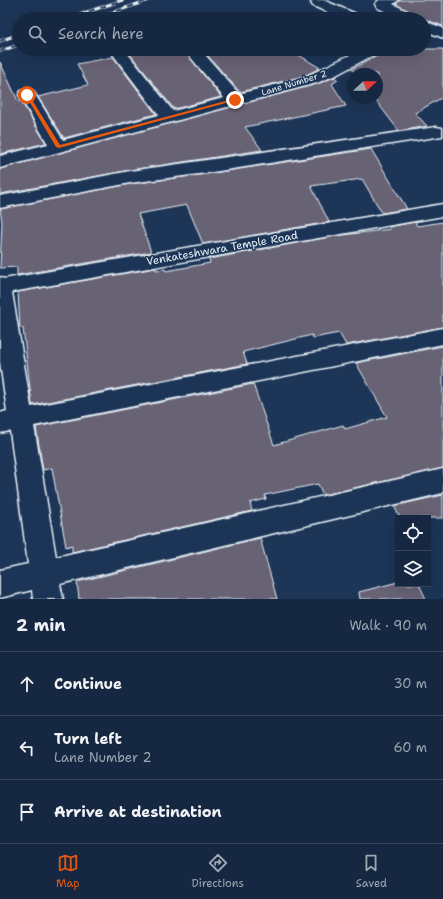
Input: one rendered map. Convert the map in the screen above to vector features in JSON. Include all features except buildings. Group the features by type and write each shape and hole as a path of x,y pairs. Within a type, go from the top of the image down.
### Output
{"street":[{"path":"392,0 383,5 398,12"},
{"path":"318,2 340,12"},
{"path":"431,23 443,33"},
{"path":"122,56 170,118"},
{"path":"198,56 235,100"},
{"name":"Lane Number 2","path":"0,162 311,80 362,56"},
{"path":"27,95 59,147"},
{"path":"0,202 130,177 436,132"},
{"name":"Venkateshwara Temple Road","path":"0,286 443,210"},
{"path":"0,286 10,421 45,586"},
{"path":"10,421 443,336"},
{"path":"0,584 45,586 443,481"}],"railway":[{"path":"87,12 123,0"},
{"path":"114,12 149,0"},
{"path":"0,41 12,37"},
{"path":"0,51 12,47"}],"route":[{"path":"27,95 59,147 235,100"}]}
